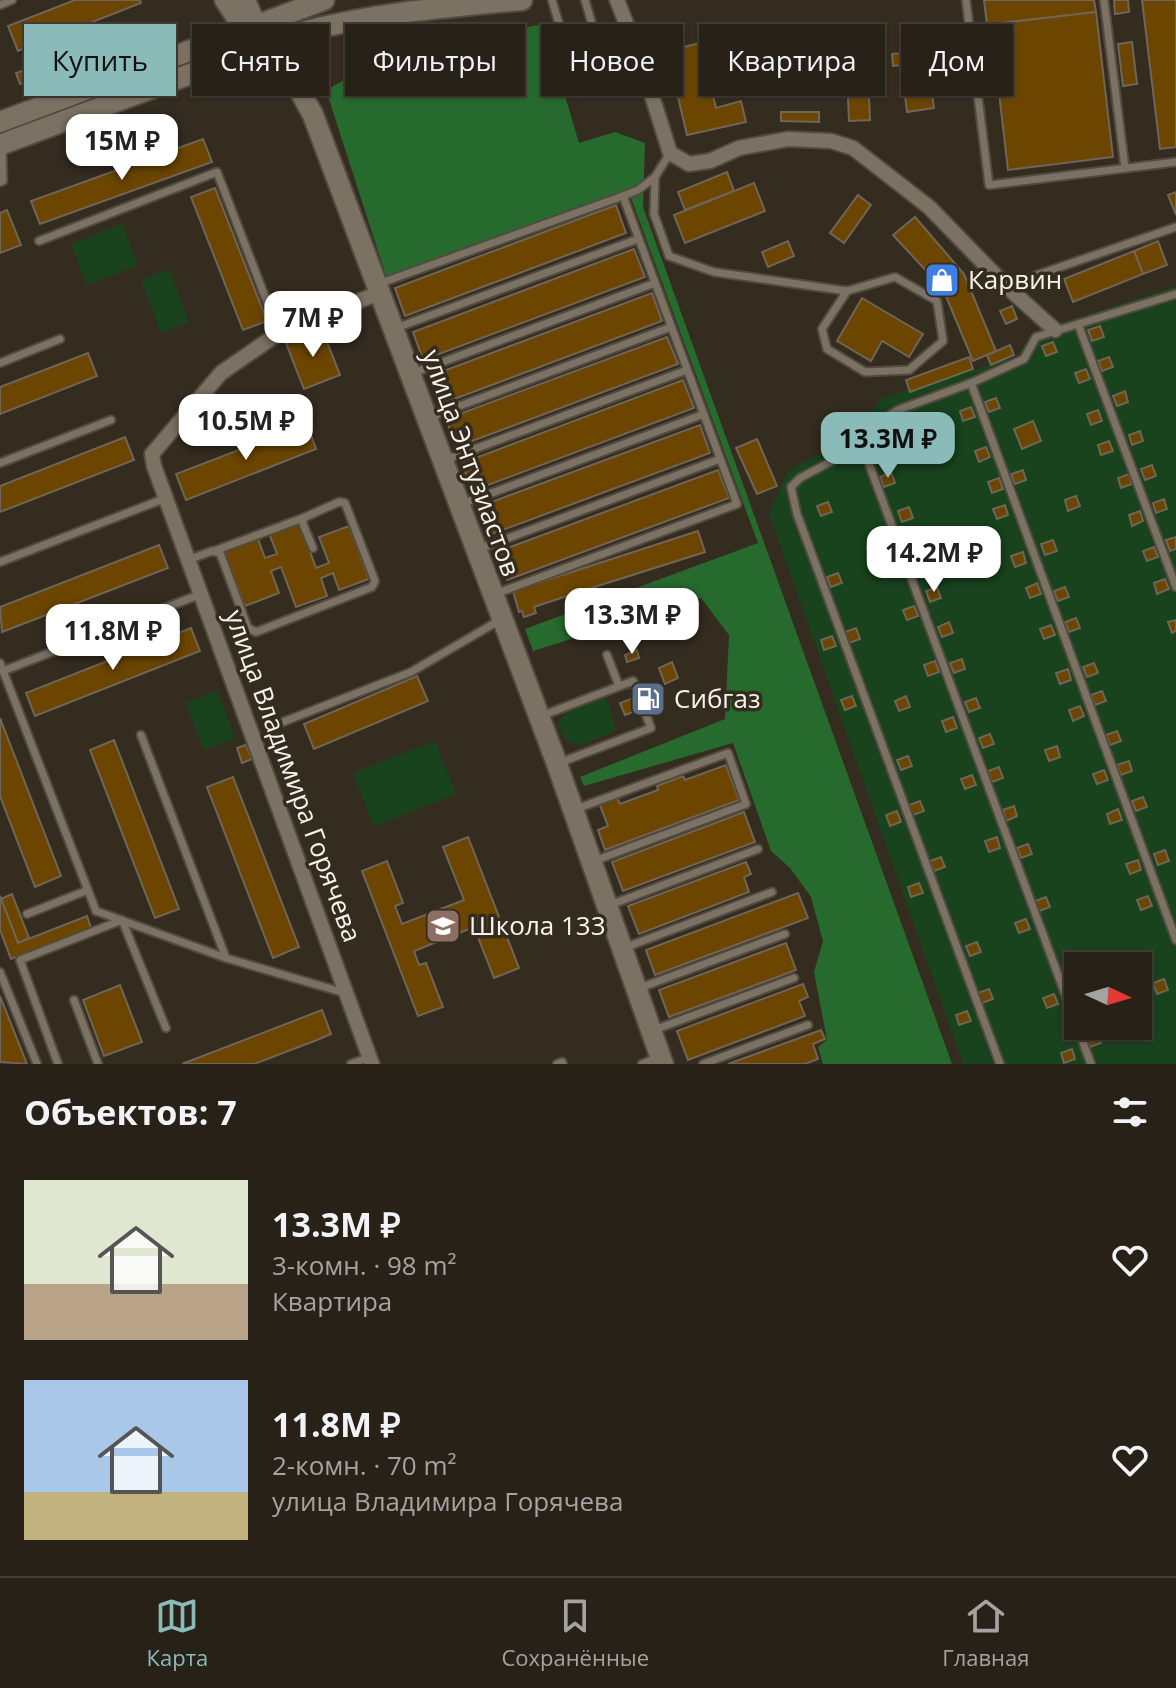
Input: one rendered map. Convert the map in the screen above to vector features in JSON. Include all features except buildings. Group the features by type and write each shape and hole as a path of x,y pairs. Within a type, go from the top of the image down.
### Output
{"main road":[{"name":"улица Энтузиастов","path":"225,0 235,15 248,24"},
{"name":"улица Энтузиастов","path":"245,0 257,24"},
{"path":"280,24 324,0"},
{"path":"327,24 416,5 522,0"},
{"path":"0,122 192,58"},
{"path":"1,145 192,64"},
{"name":"улица Энтузиастов","path":"303,96 313,115 557,764 652,1031 655,1062"}],"street":[{"path":"617,0 642,64 670,153 689,164 710,161 739,148 788,139 831,141 853,148 929,207 1006,286 1055,330"},
{"name":"улица Владимира Горячева","path":"371,1061 152,454 221,373 279,333 377,289"}],"lane":[{"path":"0,5 11,0"},
{"path":"552,0 574,75 604,66 585,0"},
{"path":"966,0 989,185 1176,162"},
{"path":"1104,0 1125,168"},
{"path":"0,182 3,181 1,145"},
{"path":"377,289 638,190 655,177 670,153"},
{"path":"39,241 217,172 279,333"},
{"path":"655,177 654,214 669,256 714,272 847,291 895,277 937,301 943,341 909,370 865,372 827,349 822,329 847,291"},
{"path":"493,595 737,504 623,196"},
{"path":"1006,286 1176,227"},
{"path":"393,330 638,239"},
{"path":"411,374 655,283"},
{"path":"1000,1064 791,496 791,487 800,478 862,445 882,420 898,410 1024,359 1036,337 1176,294"},
{"path":"1078,324 1176,587"},
{"path":"427,418 671,327"},
{"path":"0,363 60,339"},
{"path":"442,462 687,370"},
{"path":"971,383 1176,940"},
{"path":"459,506 704,414"},
{"path":"0,463 111,420"},
{"path":"862,445 1091,1064"},
{"path":"476,550 720,459"},
{"path":"0,562 166,498"},
{"path":"188,560 339,502 345,503 375,581 372,587 256,632 248,628 220,553 212,551"},
{"path":"303,518 313,548"},
{"path":"201,594 2,667 96,911 226,958 347,994"},
{"path":"270,727 411,672 502,619"},
{"path":"607,655 619,686"},
{"path":"539,717 633,681 651,728 557,764"},
{"path":"141,735 226,958"},
{"path":"573,810 728,753 746,804 591,861"},
{"path":"607,906 758,849"},
{"path":"27,914 88,890"},
{"path":"622,948 772,892"},
{"path":"122,920 166,1028"},
{"path":"58,1064 20,960 122,920"},
{"path":"637,989 785,934"},
{"path":"0,972 37,1064"},
{"path":"652,1031 794,978"},
{"path":"74,1000 98,1064"},
{"path":"703,1064 808,1025"},
{"path":"351,1064 371,1061"},
{"path":"557,1064 563,1064"}],"green space":[{"path":"541,25 541,96 565,96 579,143 615,132 645,143 643,207 952,1064 823,1064 818,1047 827,1040 814,972 823,941 811,897 790,868 771,851 733,743 584,786 580,777 725,719 729,635 701,598 533,651 525,629 758,543 628,190 387,279 328,96 329,88 345,80 345,96 525,96 525,28"},
{"path":"122,224 138,265 87,285 71,244"},
{"path":"169,269 189,322 161,333 141,280"},
{"path":"1176,286 1176,1064 963,1064 769,513 788,471 853,437 882,398 1016,357 1034,332"},
{"path":"217,691 235,738 204,750 186,703"},
{"path":"601,698 607,700 616,730 581,745 566,741 558,727 564,715"},
{"path":"435,741 456,794 374,826 353,773"}],"place":[{"name":"Карвин","path":"942,280"},
{"name":"Сибгаз","path":"648,699"},
{"name":"Школа 133","path":"443,926"}]}
